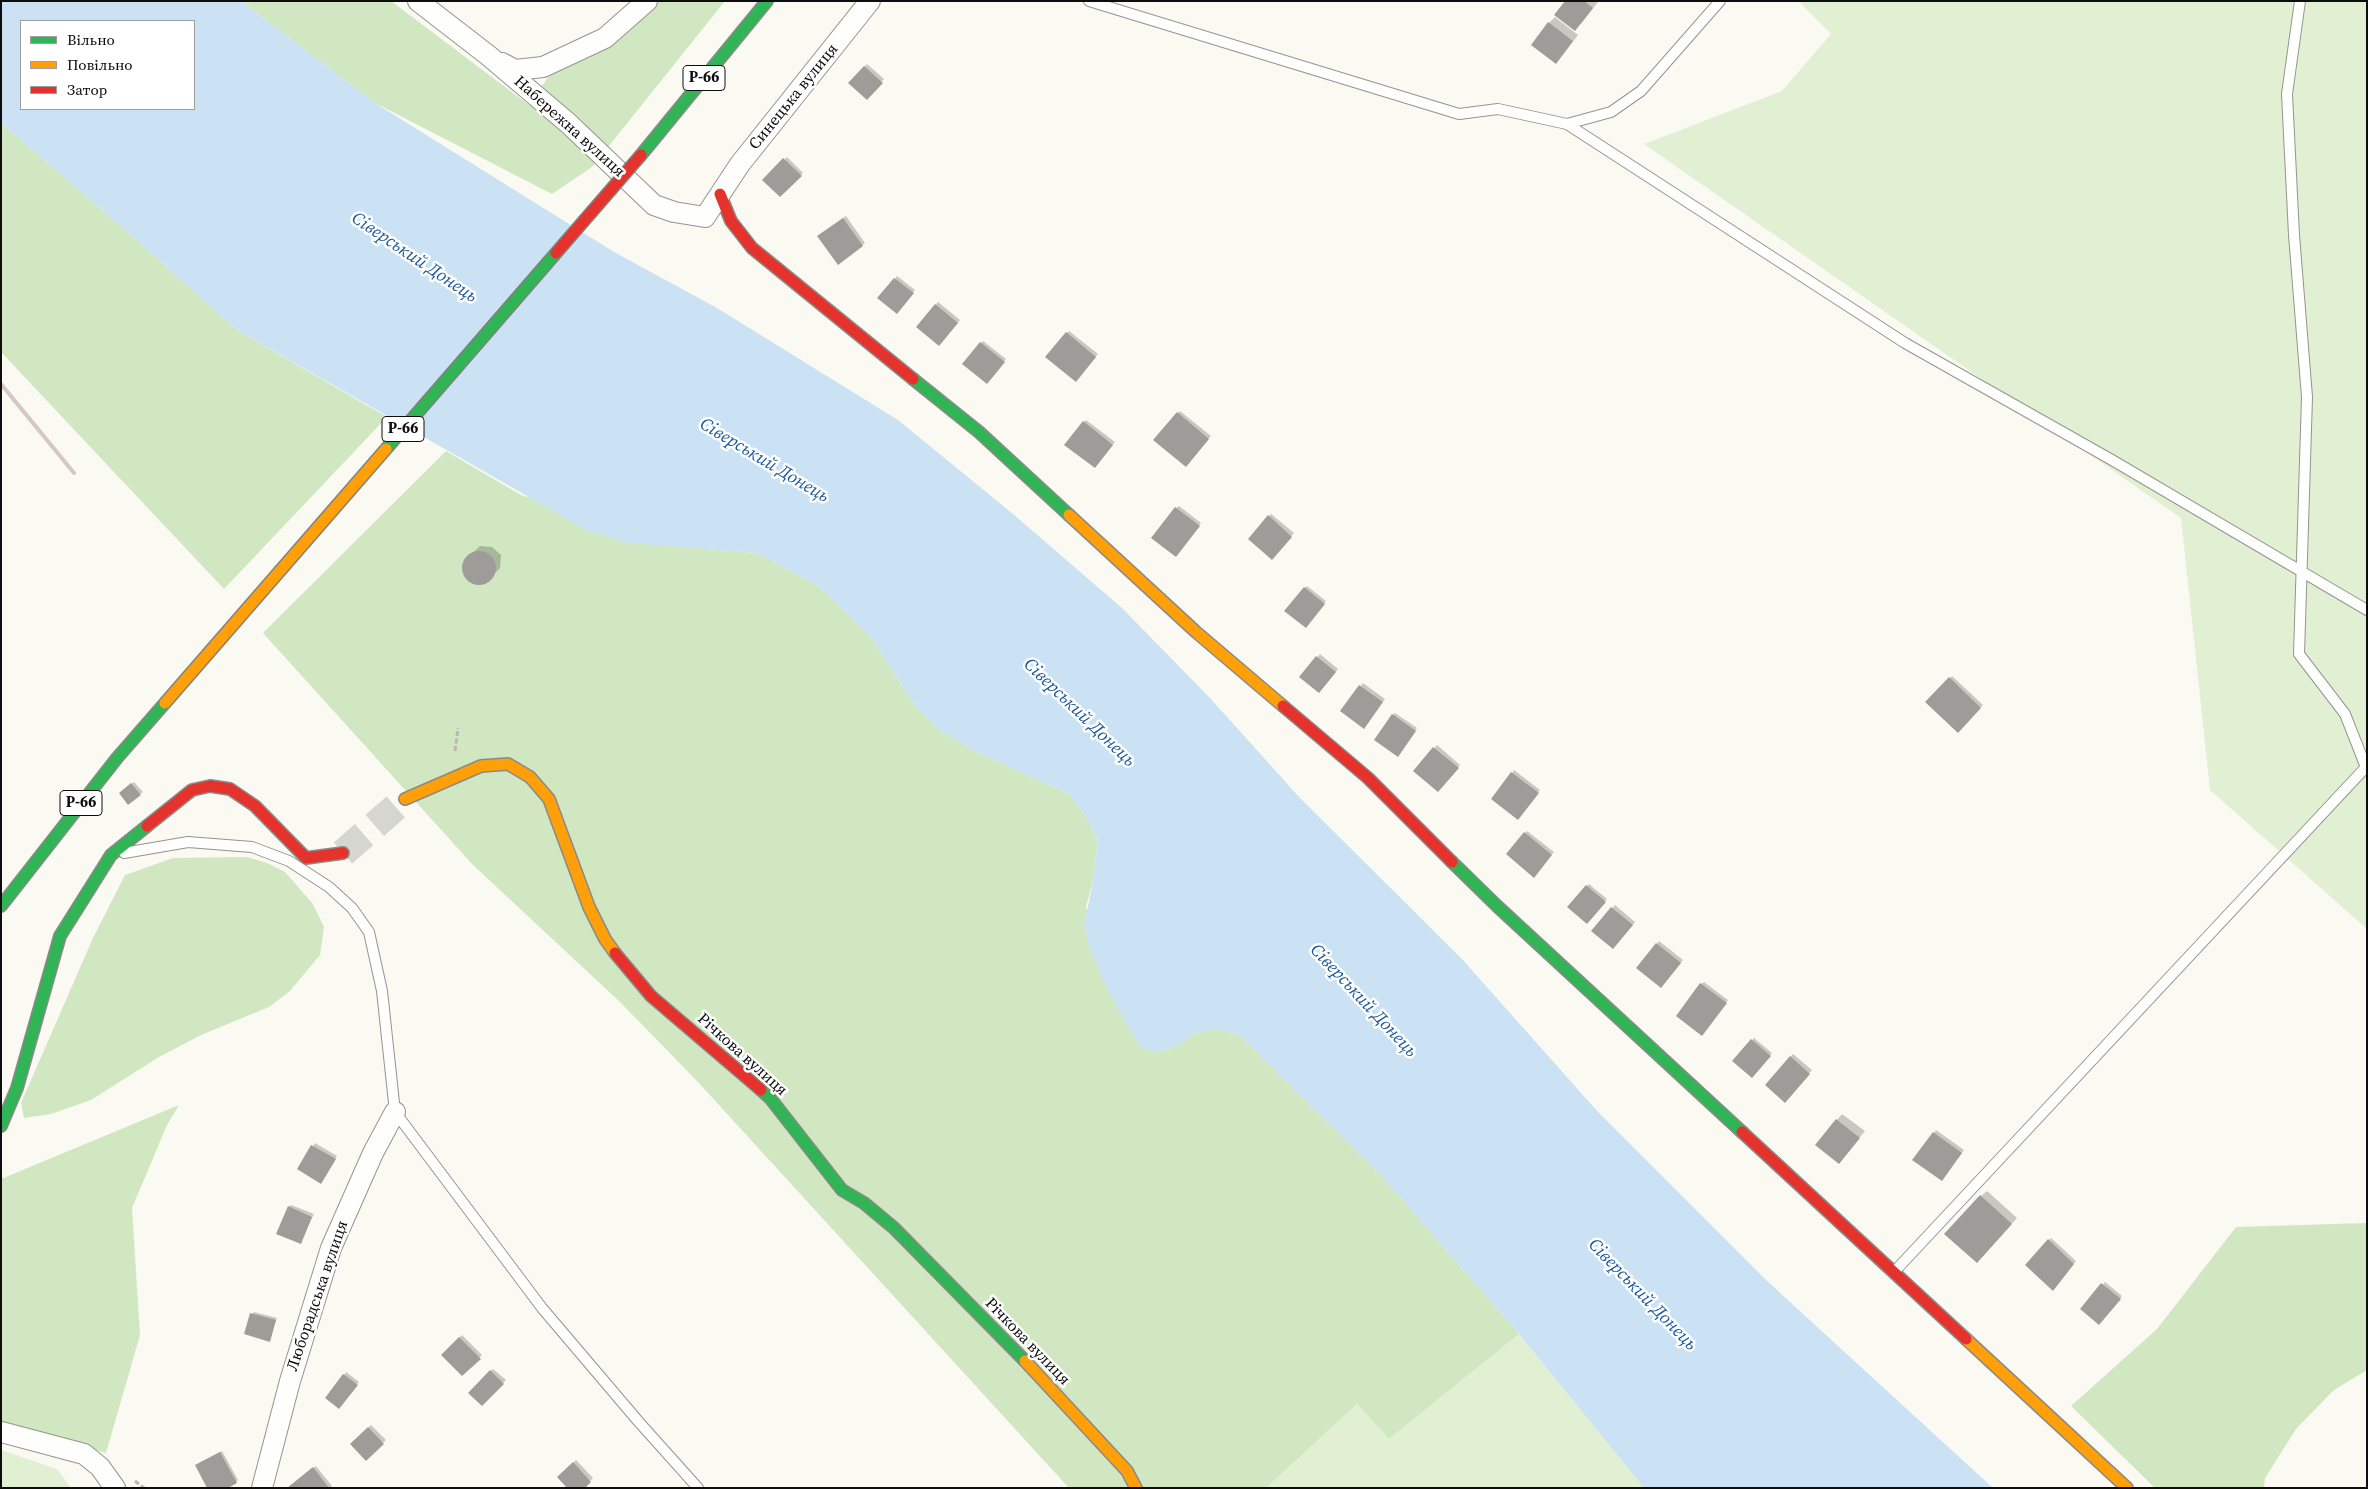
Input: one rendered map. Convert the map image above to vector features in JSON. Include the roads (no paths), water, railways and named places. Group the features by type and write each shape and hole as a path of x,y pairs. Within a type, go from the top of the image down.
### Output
{"street":[{"name":"Набережна вулиця","path":"418,1 489,56 568,123 654,205 674,212 705,217 720,194"},
{"path":"489,56 515,70 543,67 605,38 647,1"},
{"name":"Р-66","path":"1,906 117,758 641,155 767,1"},
{"name":"Синецька вулиця","path":"720,194 740,164 870,1"},
{"path":"720,194 731,221 752,248 979,432 1196,632 1368,778 1497,906 2127,1488"},
{"name":"Річкова вулиця","path":"405,799 481,766 508,764 530,777 549,799 589,907 605,939 625,967 650,996 770,1098 842,1190 864,1203 894,1228 1048,1385 1127,1471 1136,1488"},
{"path":"1,1126 17,1088 60,936 111,855 192,790 210,786 230,789 255,806 306,858 343,853"},
{"name":"Люборадська вулиця","path":"262,1488 290,1382 331,1248 373,1153 395,1112"},
{"path":"1,1432 84,1454 100,1467 115,1488"}],"lane":[{"path":"1089,1 1458,114 1498,109 1566,124 1905,343 2112,460 2367,610"},
{"path":"1566,124 1610,112 1641,91 1720,1"},
{"path":"1893,1273 2366,769 2345,714 2299,654 2300,571 2307,397 2294,235 2287,94 2300,1"},
{"path":"111,855 188,842 252,847 289,861 329,887 352,908 369,932 382,991 395,1112 542,1308 698,1488"}],"water":[{"name":"Сіверський Донець","path":"1,1 241,1 375,103 614,252 717,308 898,420 1013,514 1122,608 1210,698 1300,798 1461,958 1598,1112 1766,1280 1993,1488 1644,1488 1519,1334 1380,1174 1240,1035 1215,1029 1195,1033 1177,1046 1157,1052 1140,1047 1105,985 1090,949 1084,926 1093,881 1098,841 1086,816 1069,794 974,751 941,731 915,706 871,637 817,585 757,553 628,543 588,531 237,330 131,235 1,123"}],"tunnel":[{"path":"343,853 405,799"}],"railway":[{"path":"1,384 74,473"}]}
